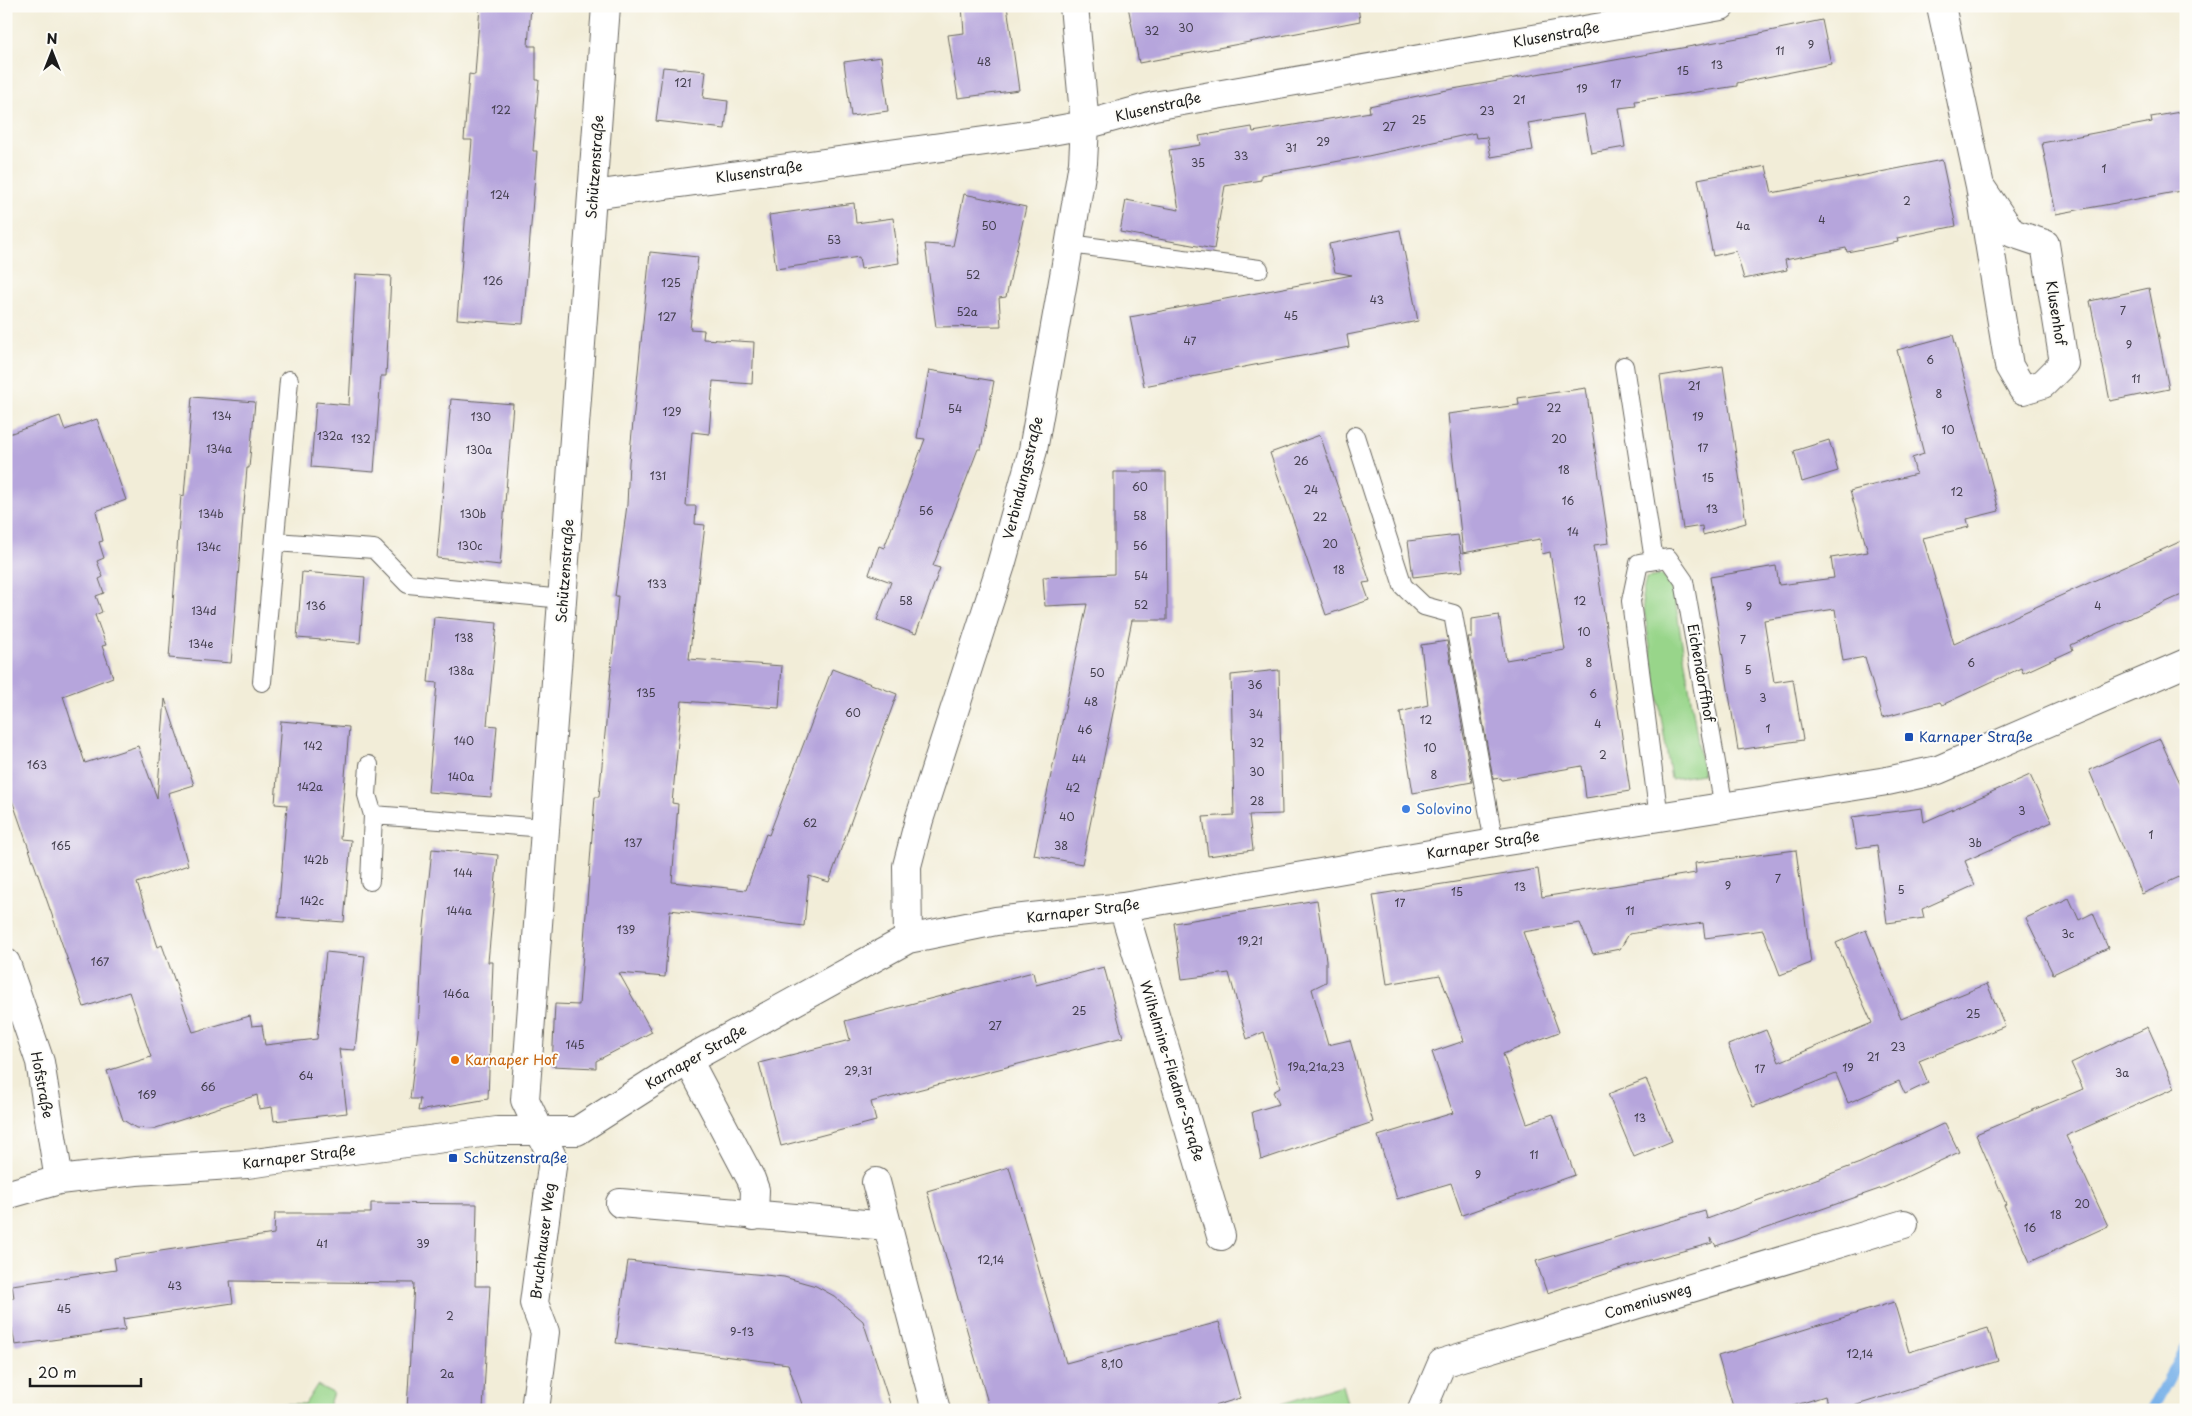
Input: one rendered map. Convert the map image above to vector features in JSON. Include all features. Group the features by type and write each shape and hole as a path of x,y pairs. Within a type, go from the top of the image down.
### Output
{"street":[{"name":"Schützenstraße","path":"541,1133 525,1100 606,6"},
{"name":"Verbindungsstraße","path":"908,940 907,866 919,820 1001,565 1033,450 1070,244 1083,163 1084,126 1074,6"},
{"name":"Klusenstraße","path":"593,195 1084,126 1154,106 1721,6"},
{"name":"Klusenhof","path":"1941,6 1980,186 2009,366 2023,390 2043,384 2064,363 2045,244 2012,233 1980,186"},
{"name":"Karnaper Straße","path":"6,1195 59,1180 136,1170 247,1164 497,1132 541,1133 577,1131 688,1060 908,940 996,922 1124,907 1494,843 1887,782 1938,770 2186,663"},
{"name":"Wilhelmine-Fliedner-Straße","path":"1124,907 1221,1236"},
{"name":"Hofstraße","path":"6,963 40,1062 59,1180"},
{"path":"688,1060 751,1179 754,1190 754,1216"},
{"name":"Bruchhauser Weg","path":"535,1410 545,1332 534,1303 553,1159 541,1133"},
{"path":"876,1182 936,1410"},
{"path":"620,1203 888,1226"},
{"name":"Comeniusweg","path":"1422,1410 1442,1363 1904,1224"}],"lane":[{"path":"1070,244 1259,269"},
{"path":"1624,366 1654,560 1639,563 1631,601 1659,818"},
{"path":"262,682 289,380"},
{"path":"1355,436 1403,586 1424,606 1453,614 1494,843"},
{"path":"275,542 374,549 408,584 563,599"},
{"name":"Eichendorffhof","path":"1654,560 1668,558 1684,581 1724,808"},
{"path":"369,765 367,795 373,815 370,881"},
{"path":"373,815 546,828"}],"green space":[{"path":"1663,575 1674,593 1703,774 1671,779 1642,597 1646,578"},
{"path":"317,1385 333,1393 327,1410 276,1410 281,1404 305,1404"},
{"path":"1342,1385 1349,1410 1280,1410 1278,1405"}],"building":[{"path":"480,6 531,6 528,46 536,46 536,80 539,80 533,151 537,151 523,324 457,319 472,140 464,140 469,74 475,75"},
{"path":"962,6 1007,6 1019,90 958,98 948,35 964,33"},
{"path":"1128,6 1358,6 1360,21 1139,63"},
{"path":"1822,20 1831,64 1737,83 1737,86 1635,101 1636,106 1619,108 1625,147 1591,153 1584,114 1528,123 1533,150 1491,157 1487,137 1476,138 1475,133 1368,156 1261,175 1261,180 1225,186 1214,249 1120,232 1126,200 1179,210 1169,150 1201,145 1199,136 1252,127 1253,132 1370,112 1369,106 1442,91 1760,34"},
{"path":"881,57 888,111 851,116 844,62"},
{"path":"663,67 706,71 703,98 728,101 725,129 656,121"},
{"path":"2186,111 2186,190 2056,214 2042,143 2152,122 2151,117"},
{"path":"1942,160 1956,226 1897,238 1898,242 1847,252 1846,248 1785,260 1787,270 1744,279 1736,251 1713,256 1698,179 1766,166 1772,193"},
{"path":"964,194 1026,207 1006,297 999,298 1001,326 936,327 925,244 953,246"},
{"path":"854,203 856,223 893,218 899,263 861,269 859,257 776,269 769,215"},
{"path":"1400,230 1418,321 1347,335 1349,347 1144,386 1130,317 1352,275 1335,272 1329,244"},
{"path":"650,252 698,257 690,329 704,330 703,339 754,342 752,384 713,381 709,434 692,432 686,506 696,506 695,524 705,525 689,659 782,666 779,708 682,701 672,803 678,804 672,882 746,890 766,834 769,835 832,669 897,694 829,882 809,876 804,926 670,910 665,977 619,973 652,1032 596,1061 596,1068 552,1066 555,1004 579,1005 595,797 599,797 618,596 615,596 627,505 629,462"},
{"path":"356,274 391,276 386,376 381,376 374,472 311,467 316,402 349,405"},
{"path":"2149,288 2169,389 2110,401 2090,301"},
{"path":"1953,335 1999,511 1967,519 1969,527 1923,538 1954,644 2186,539 2186,593 2071,645 2073,650 2023,673 2021,668 1942,705 1940,702 1882,718 1865,657 1843,661 1835,609 1764,620 1774,682 1793,679 1803,740 1738,750 1710,577 1776,566 1779,585 1834,578 1831,558 1868,552 1850,491 1916,474 1912,458 1924,454 1897,350"},
{"path":"1723,366 1746,523 1703,535 1702,526 1683,529 1660,376"},
{"path":"929,370 994,381 981,449 978,449 933,566 940,568 916,634 877,620 891,582 869,574 879,546 884,548 925,439 917,438"},
{"path":"1586,388 1609,543 1594,545 1630,791 1586,798 1582,766 1502,780 1501,778 1493,779 1468,637 1472,637 1472,619 1499,615 1506,660 1565,650 1550,552 1542,554 1540,539 1463,553 1448,414 1519,405 1518,398"},
{"path":"192,397 255,402 249,468 247,468 231,663 169,658 181,495 184,496"},
{"path":"451,399 513,404 500,565 437,558"},
{"path":"60,416 65,430 97,419 126,500 96,511 103,541 99,542 104,558 97,561 103,577 99,579 104,593 96,596 102,612 95,615 106,645 102,646 113,677 63,696 85,763 138,746 157,798 165,699 194,785 168,793 188,865 137,883 158,947 162,945 193,1032 250,1016 252,1026 262,1025 265,1045 317,1039 326,952 365,956 355,1050 339,1049 347,1113 274,1121 272,1107 259,1109 257,1095 153,1129 136,1128 123,1120 107,1071 151,1057 129,992 84,1007 6,783 6,435"},
{"path":"1320,435 1370,582 1363,583 1369,600 1326,615 1270,453"},
{"path":"1829,440 1838,471 1802,482 1794,451"},
{"path":"1114,472 1166,472 1167,620 1132,620 1082,864 1034,855 1087,604 1045,606 1043,577 1114,574"},
{"path":"1458,535 1463,571 1413,577 1408,541"},
{"path":"302,572 365,577 360,643 297,638"},
{"path":"434,617 497,623 487,725 497,726 491,797 428,792 437,683 428,682"},
{"path":"1447,641 1472,782 1413,793 1400,712 1428,705 1421,645"},
{"path":"1279,670 1282,814 1249,815 1253,850 1208,856 1203,817 1234,815 1231,675"},
{"path":"281,721 349,727 340,839 351,840 344,922 278,917 287,805 275,804"},
{"path":"2160,739 2186,796 2186,874 2142,894 2089,770"},
{"path":"2030,775 2052,822 1965,861 1975,885 1922,909 1924,918 1887,923 1877,845 1857,848 1852,817 1922,808 1924,822"},
{"path":"432,849 498,855 488,962 493,962 488,1099 418,1111 420,1099 410,1099 418,1031 423,936"},
{"path":"1796,850 1811,963 1780,975 1763,930 1705,938 1703,923 1629,934 1620,949 1593,954 1580,923 1523,932 1559,1032 1503,1054 1527,1123 1553,1114 1575,1175 1462,1215 1451,1183 1397,1199 1378,1136 1453,1113 1432,1052 1464,1041 1440,975 1387,984 1373,895 1538,869 1542,897 1696,873 1695,863"},
{"path":"2069,898 2079,920 2093,913 2108,948 2053,974 2026,918"},
{"path":"1317,900 1326,960 1326,982 1312,989 1328,1045 1350,1040 1373,1122 1261,1160 1252,1112 1279,1104 1273,1092 1280,1088 1264,1032 1247,1039 1229,973 1182,979 1174,923"},
{"path":"1866,930 1901,1019 1987,984 2005,1026 1919,1061 1928,1083 1905,1094 1899,1081 1848,1103 1836,1074 1753,1107 1728,1045 1766,1030 1779,1062 1872,1023 1836,943"},
{"path":"1104,967 1123,1037 871,1102 876,1121 781,1146 759,1063 850,1040 845,1021 1033,972 1036,985"},
{"path":"2148,1027 2175,1088 2066,1136 2108,1226 2030,1262 2004,1205 2006,1204 1976,1134 2083,1089 2071,1063"},
{"path":"1646,1079 1672,1141 1634,1157 1608,1094"},
{"path":"1945,1123 1959,1152 1885,1187 1716,1246 1711,1238 1712,1243 1646,1261 1547,1293 1536,1261 1705,1211 1707,1219 1860,1163"},
{"path":"1009,1167 1066,1363 1219,1322 1240,1398 1201,1410 990,1410 927,1191"},
{"path":"371,1203 477,1204 475,1286 490,1286 483,1410 407,1410 414,1283 230,1281 233,1303 123,1319 125,1330 15,1345 12,1328 6,1329 6,1299 14,1298 12,1285 116,1270 114,1258 274,1234 275,1213 371,1213"},
{"path":"628,1261 784,1277 816,1286 834,1296 863,1321 892,1410 804,1410 788,1364 616,1343"},
{"path":"1894,1302 1909,1352 1988,1328 1998,1361 1841,1410 1829,1410 1825,1396 1780,1410 1734,1410 1718,1356"}],"waterway":[{"path":"2152,1410 2186,1347"}],"place":[{"name":"Karnaper Straße","path":"1909,737"},
{"name":"Solovino","path":"1406,809"},
{"name":"Karnaper Hof","path":"455,1060"},
{"name":"Schützenstraße","path":"453,1158"}]}
